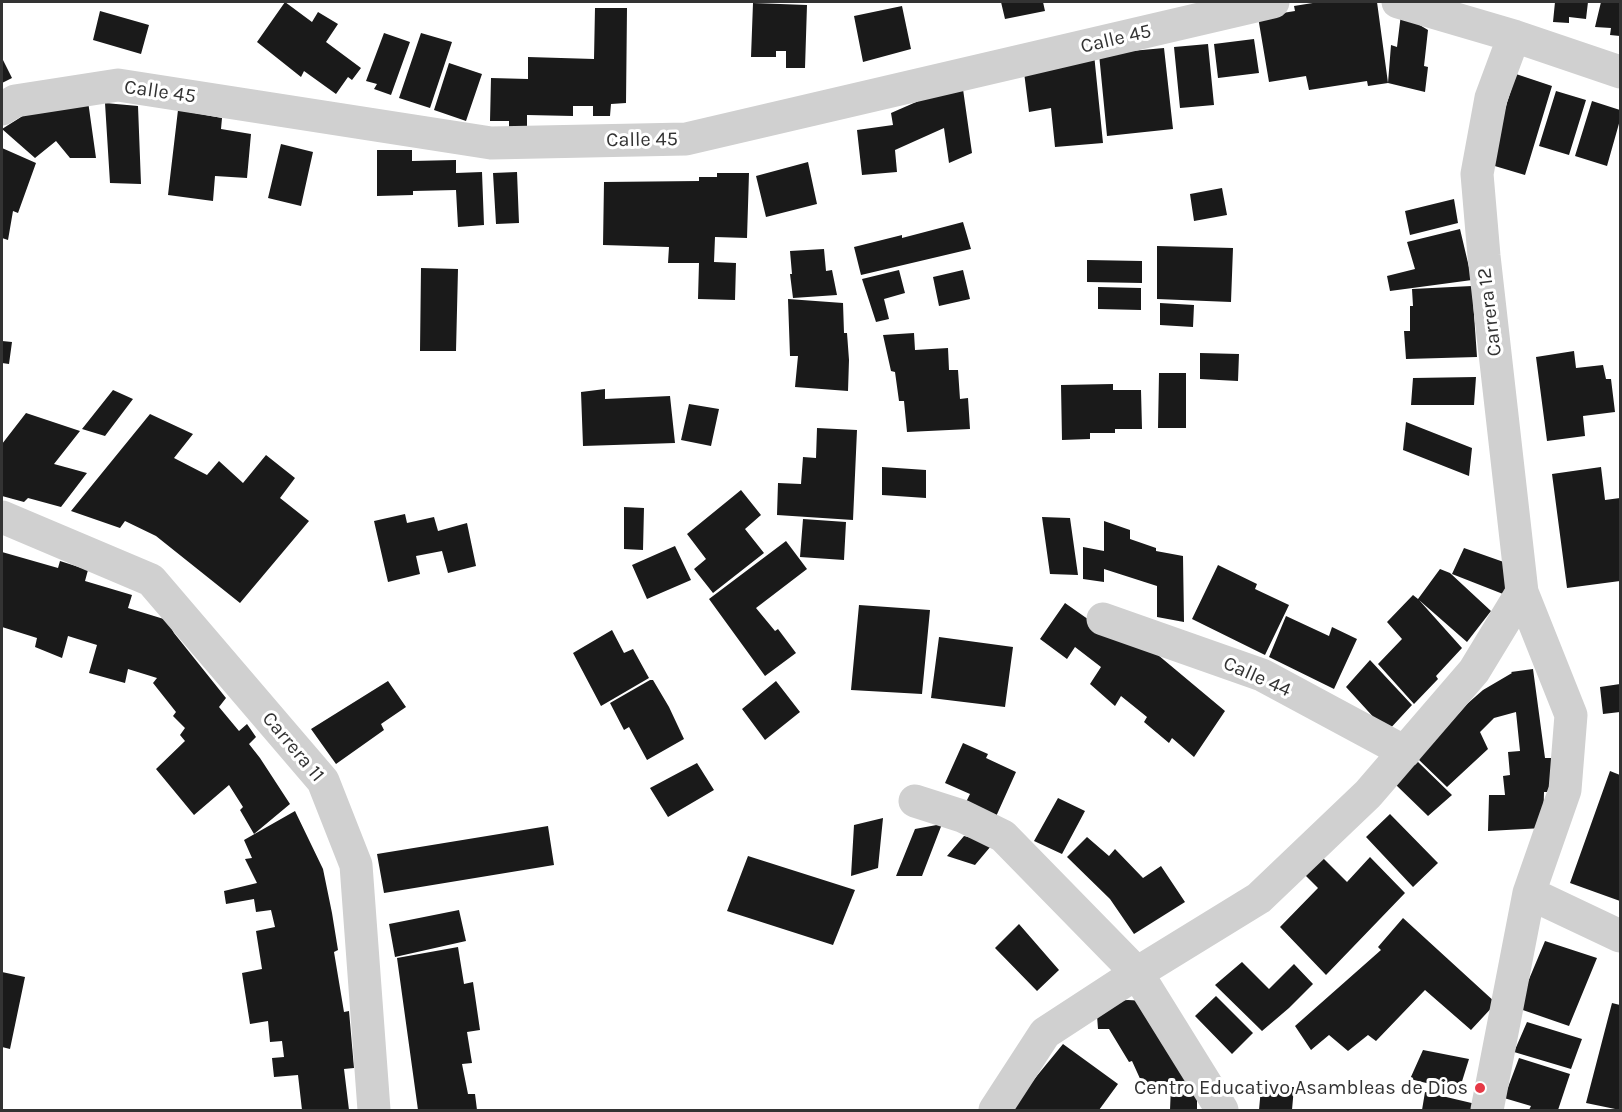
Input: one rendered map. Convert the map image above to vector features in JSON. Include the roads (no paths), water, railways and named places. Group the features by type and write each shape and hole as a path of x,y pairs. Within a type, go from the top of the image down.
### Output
{"street":[{"name":"Calle 45","path":"2,109 15,101 118,85 491,142 686,140 1274,2"},
{"path":"1398,2 1514,36 1620,72"},
{"name":"Carrera 12","path":"1487,1110 1529,893 1565,790 1571,715 1522,592 1484,256 1477,174 1491,98 1514,36"},
{"name":"Carrera 11","path":"2,517 151,580 323,781 356,865 374,1110"},
{"path":"995,1110 1045,1034 1137,973 1259,898 1368,794 1474,671 1522,592"},
{"name":"Calle 44","path":"1102,619 1262,675 1405,752"},
{"path":"915,801 962,816 1003,836 1137,973 1222,1110"},
{"path":"1529,893 1620,936"}],"place":[{"name":"Centro Educativo Asambleas de Dios","path":"1480,1088"}]}
